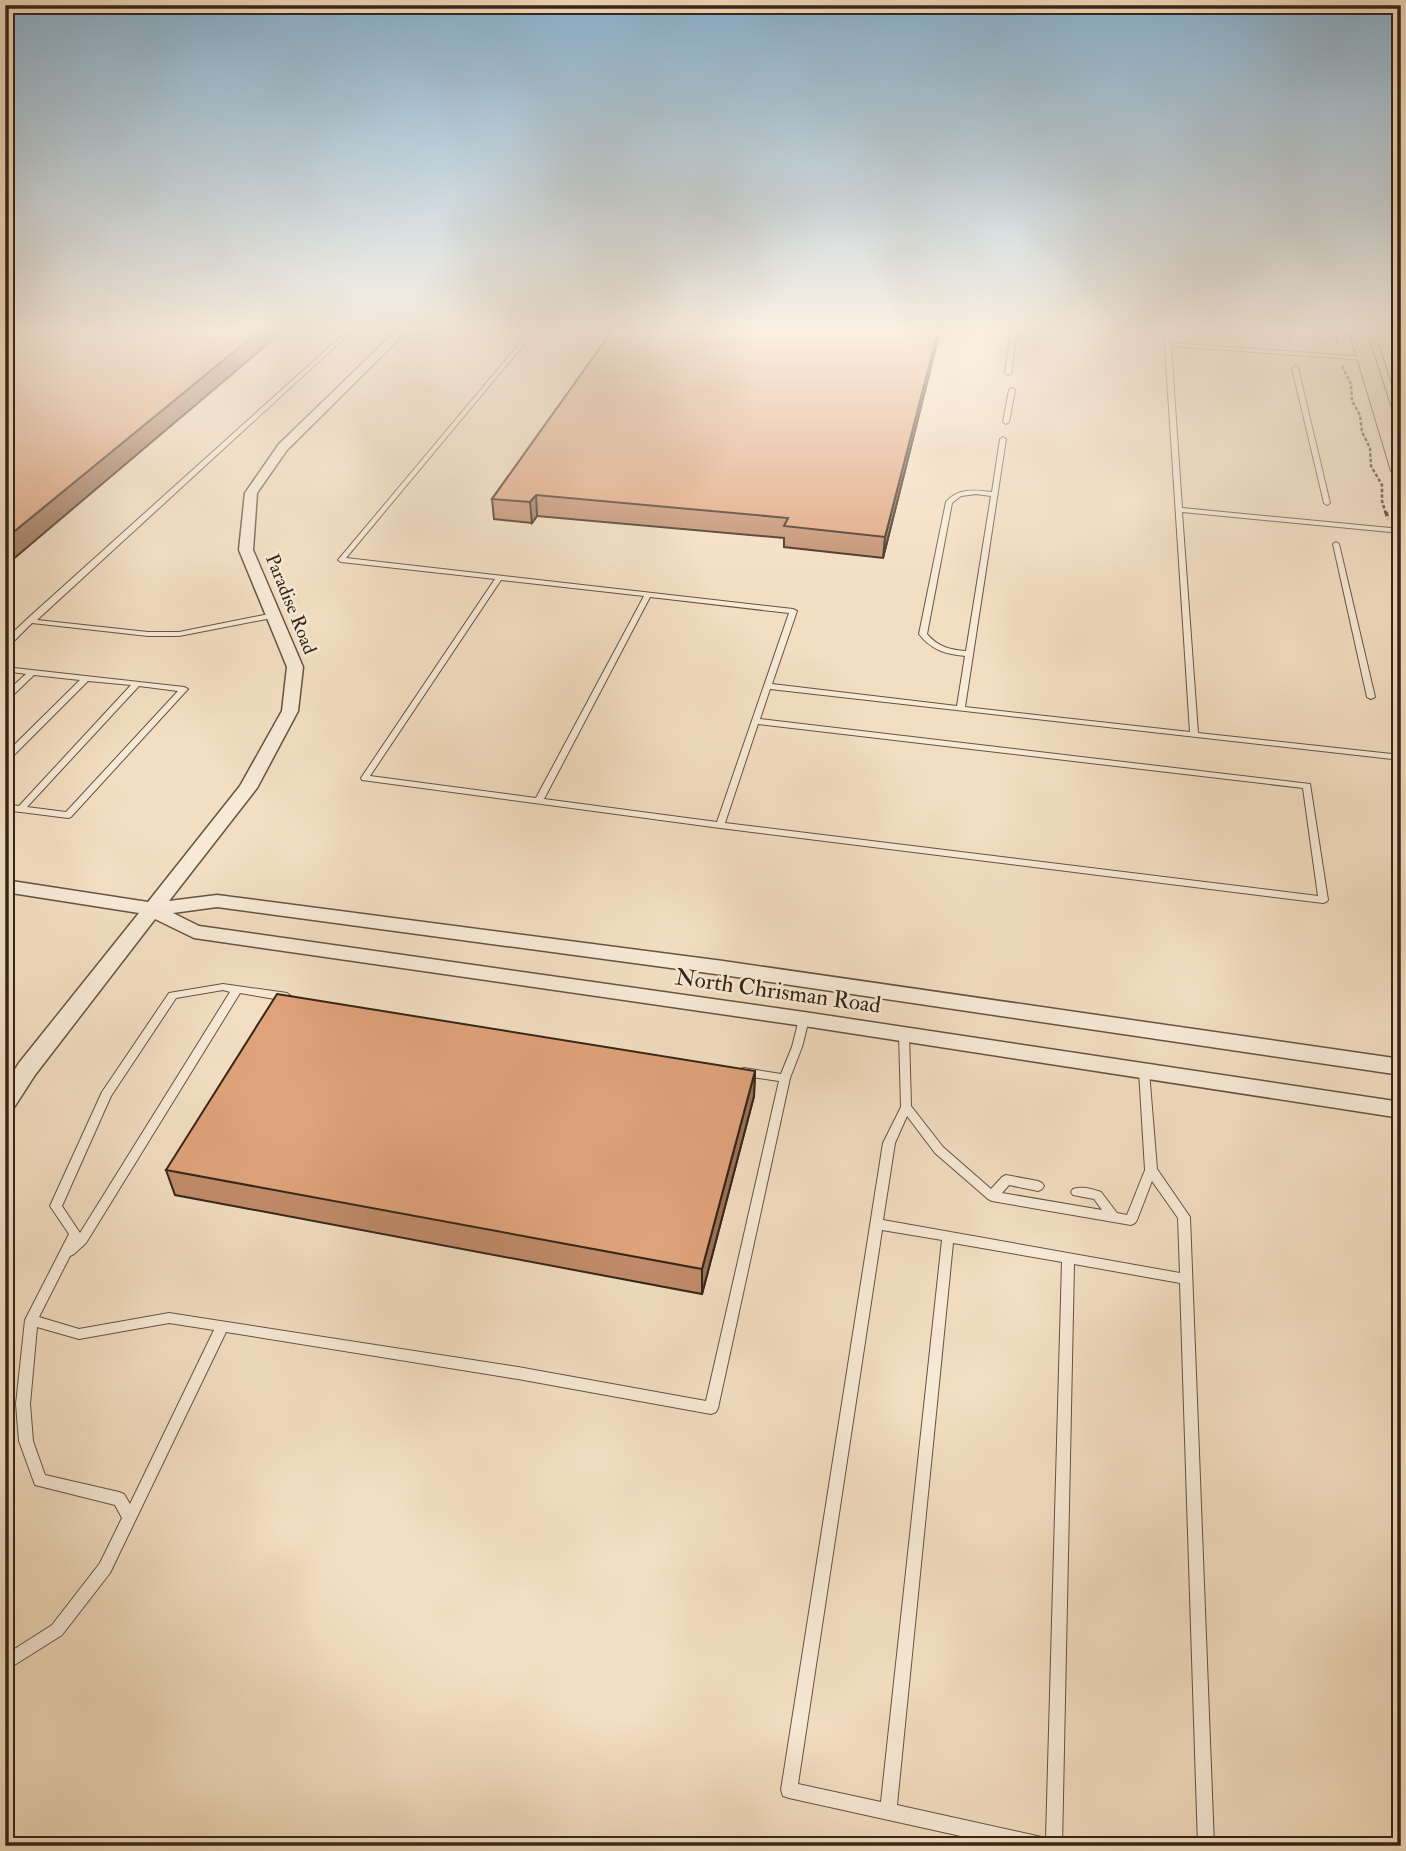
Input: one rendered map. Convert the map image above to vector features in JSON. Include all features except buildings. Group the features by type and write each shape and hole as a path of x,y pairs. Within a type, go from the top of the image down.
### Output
{"main road":[{"path":"1384,417 1401,471"}],"street":[{"name":"Paradise Road","path":"5,1103 27,1069 248,788 290,711 295,667 246,550 251,493 283,447 313,417"},
{"name":"North Chrisman Road","path":"5,887 152,909 217,901 723,968 1401,1066"},
{"name":"North Chrisman Road","path":"152,909 194,932 804,1019 1401,1110"}],"lane":[{"path":"10,639 255,417"},
{"path":"461,417 341,560 793,611 720,825"},
{"path":"1006,422 1007,417"},
{"path":"1174,417 1194,735"},
{"path":"1307,417 1327,503"},
{"path":"961,709 1003,439"},
{"path":"970,654 942,651 930,644 923,634 949,502 954,495 967,492 995,494"},
{"path":"1180,510 1401,531"},
{"path":"1336,544 1371,697"},
{"path":"499,578 365,778 1323,900 1307,786 756,720"},
{"path":"539,801 648,594"},
{"path":"30,621 148,634 179,634 274,615"},
{"path":"5,669 184,689 68,815 5,807"},
{"path":"5,698 32,672"},
{"path":"5,759 86,678"},
{"path":"21,809 137,684"},
{"path":"767,685 1401,758"},
{"path":"131,1517 119,1499 40,1480 26,1441 23,1404 32,1320 75,1234 56,1206 106,1095 173,995 223,987 305,1000"},
{"path":"64,1256 82,1240 237,989"},
{"path":"32,1320 79,1334 169,1318 517,1373 711,1408 785,1078 804,1019"},
{"path":"904,1034 906,1107 889,1143 789,1790 1045,1846"},
{"path":"730,1069 785,1078"},
{"path":"906,1107 939,1150 992,1196 1130,1220 1152,1170 1144,1071"},
{"path":"1152,1170 1184,1217 1206,1846"},
{"path":"992,1196 1006,1180 1038,1186"},
{"path":"1077,1192 1097,1195 1112,1215"},
{"path":"876,1224 1186,1279"},
{"path":"888,1812 948,1237"},
{"path":"1054,1846 1068,1258"},
{"path":"5,1664 57,1630 105,1568 222,1327"}],"path":[{"path":"1360,417 1362,432 1370,448 1371,466 1382,485 1382,501 1401,563"}]}
